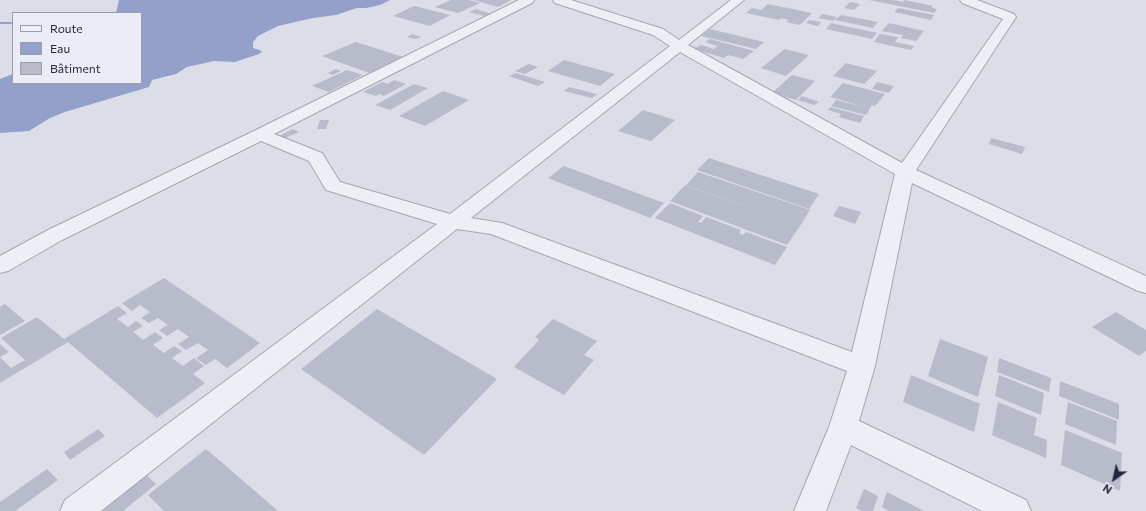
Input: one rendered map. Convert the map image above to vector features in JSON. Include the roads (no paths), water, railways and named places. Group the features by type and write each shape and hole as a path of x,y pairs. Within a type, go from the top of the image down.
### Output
{"street":[{"path":"0,266 55,235 260,135 528,0"},
{"path":"559,0 658,32 680,46 905,172 1146,284"},
{"path":"76,511 454,222 738,0"},
{"path":"810,511 843,427 862,366 905,172 1010,17 966,0"},
{"path":"260,135 316,157 332,186 454,222 495,228 862,366"},
{"path":"843,427 1015,511"}],"water":[{"path":"119,0 390,0 380,5 357,8 336,15 313,18 278,26 258,36 253,42 253,48 262,51 259,54 235,62 214,61 187,67 176,74 152,80 149,87 65,112 50,118 29,131 0,133 0,79 12,74 12,84 142,84 142,12 116,12"}],"waterway":[{"path":"0,23 12,23"}]}
